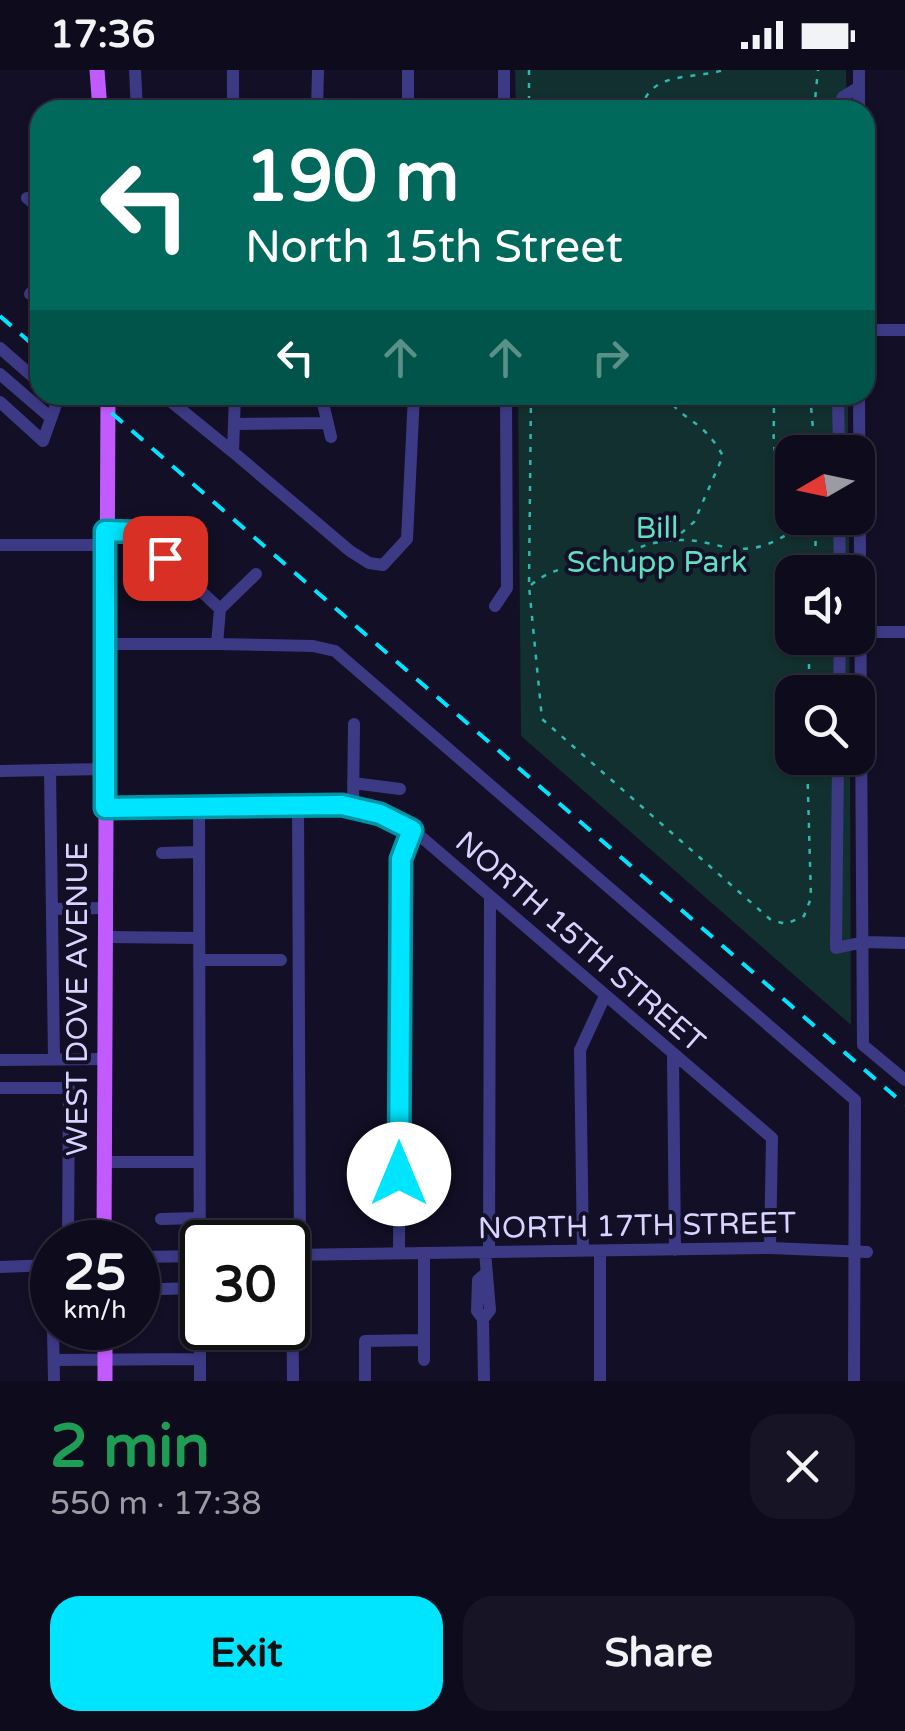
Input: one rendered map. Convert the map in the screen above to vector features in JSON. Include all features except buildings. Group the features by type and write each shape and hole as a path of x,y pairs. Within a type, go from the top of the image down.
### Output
{"main road":[{"path":"98,70 100,100"},
{"name":"WEST DOVE AVENUE","path":"104,1220 108,405"},
{"path":"105,1350 105,1381"}],"street":[{"path":"135,70 136,100"},
{"path":"234,70 234,100"},
{"path":"317,100 318,70"},
{"path":"408,70 408,100"},
{"path":"504,70 504,100"},
{"path":"859,100 860,70"},
{"path":"842,100 859,88"},
{"path":"875,330 905,330"},
{"path":"0,348 30,374"},
{"path":"0,374 30,400"},
{"path":"0,402 44,440 56,405"},
{"path":"36,405 51,418"},
{"path":"175,405 350,551 369,563 384,565 407,538 414,405"},
{"path":"233,452 235,405"},
{"path":"236,424 329,430 324,405"},
{"path":"495,606 507,588 506,405"},
{"path":"838,405 838,435"},
{"path":"859,405 860,555"},
{"path":"0,546 138,532 220,609"},
{"path":"217,644 220,609 256,574"},
{"path":"875,632 905,632"},
{"path":"105,644 313,646 335,651 855,1100 862,1251 854,1381"},
{"path":"860,655 863,1045 905,1080"},
{"path":"353,807 354,724"},
{"path":"0,771 105,769"},
{"path":"50,770 54,1059"},
{"path":"838,775 836,948 864,942 905,943"},
{"path":"353,783 400,788"},
{"path":"293,1220 298,806"},
{"path":"162,1218 199,1218 199,807"},
{"name":"NORTH 15TH STREET","path":"105,808 353,807 380,814 412,830 772,1138 770,1248"},
{"path":"398,1253 401,859 412,830"},
{"path":"162,853 199,852"},
{"path":"484,1381 484,1319 477,1311 478,1280 485,1274 488,1252 490,897"},
{"path":"52,909 105,908"},
{"path":"105,938 199,938"},
{"path":"199,960 281,960"},
{"path":"583,1252 580,1050 604,998"},
{"path":"673,1057 675,1250"},
{"path":"0,1060 106,1059"},
{"path":"29,1060 29,1088"},
{"path":"0,1088 69,1088 68,1220"},
{"path":"105,1162 199,1162"},
{"name":"NORTH 17TH STREET","path":"310,1255 770,1248 862,1251"},
{"path":"600,1251 600,1381"},
{"path":"424,1253 424,1360"},
{"path":"0,1267 30,1266"},
{"path":"160,1289 180,1287"},
{"path":"365,1381 366,1341 424,1340"},
{"path":"54,1350 54,1381"},
{"path":"200,1350 200,1381"},
{"path":"292,1350 293,1381"},
{"path":"54,1360 200,1358"}],"path":[{"path":"529,70 530,100"},
{"path":"645,100 649,89 659,81 724,70"},
{"path":"815,100 818,70"},
{"path":"530,405 529,586 542,719 771,920 786,924 804,916 811,898 807,775"},
{"path":"671,405 710,434 723,456 694,522 672,541"},
{"path":"774,405 775,435"},
{"path":"811,405 814,435"},
{"path":"529,586 551,568 612,558 636,546 689,540 715,548 755,548 790,535"}],"green space":[{"path":"515,70 846,70 847,100 516,100"},
{"name":"Bill Schupp Park","path":"518,405 848,405 848,435 775,435 775,535 849,535 849,555 775,555 775,655 849,655 850,675 775,675 775,775 850,775 851,1025 521,736"}],"railway":[{"path":"0,316 30,342"},
{"path":"102,405 905,1105"}],"route":[{"path":"165,558 138,532 105,531 105,808 342,805 380,814 412,830 401,859 399,1174"}]}
